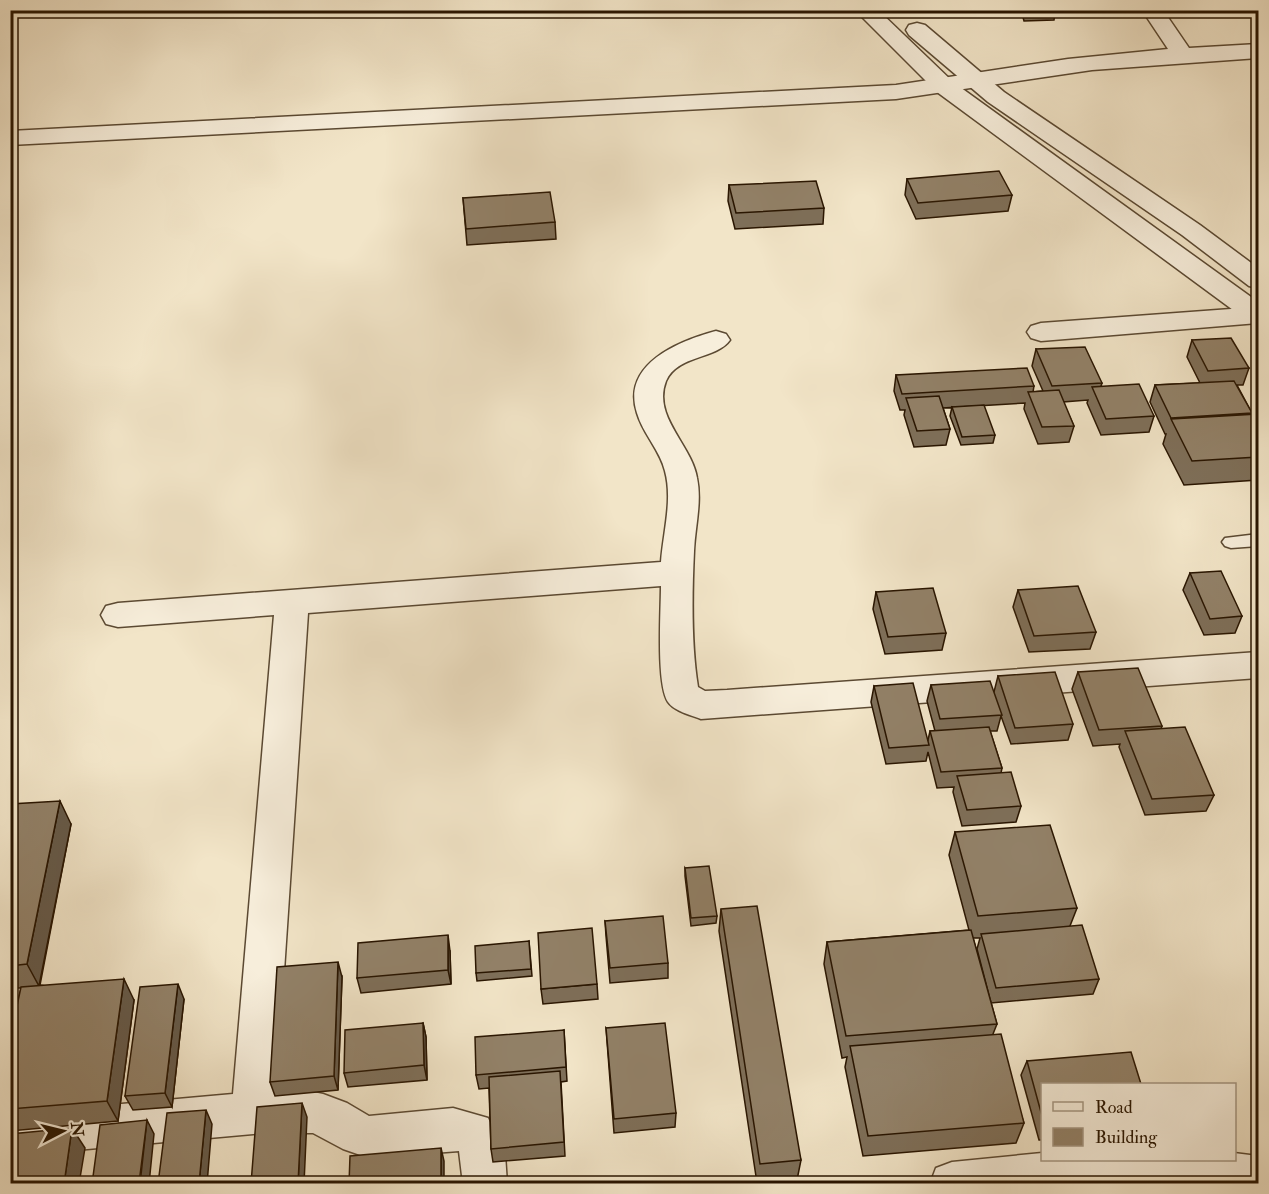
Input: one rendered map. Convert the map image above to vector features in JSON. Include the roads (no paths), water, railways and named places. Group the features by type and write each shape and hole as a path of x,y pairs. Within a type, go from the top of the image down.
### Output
{"street":[{"path":"865,10 945,87 1258,315"},
{"path":"897,10 929,42 976,81 1191,230 1258,280"},
{"path":"1152,10 1182,54"},
{"path":"10,138 896,92 945,87 1070,66 1182,54 1258,51"},
{"path":"1041,332 1258,315"},
{"path":"716,340 686,351 662,364 649,392 650,413 681,472 678,573 679,676 682,695 701,705 1258,665"},
{"path":"118,615 678,573"},
{"path":"253,1113 292,601"},
{"path":"10,1135 253,1113 289,1111 315,1113 331,1117 352,1152 369,1137 453,1129 473,1133 483,1154 485,1184"},
{"path":"952,1184 1128,1166 1180,1168 1258,1178"}],"lane":[{"path":"1231,542 1258,540"}]}
